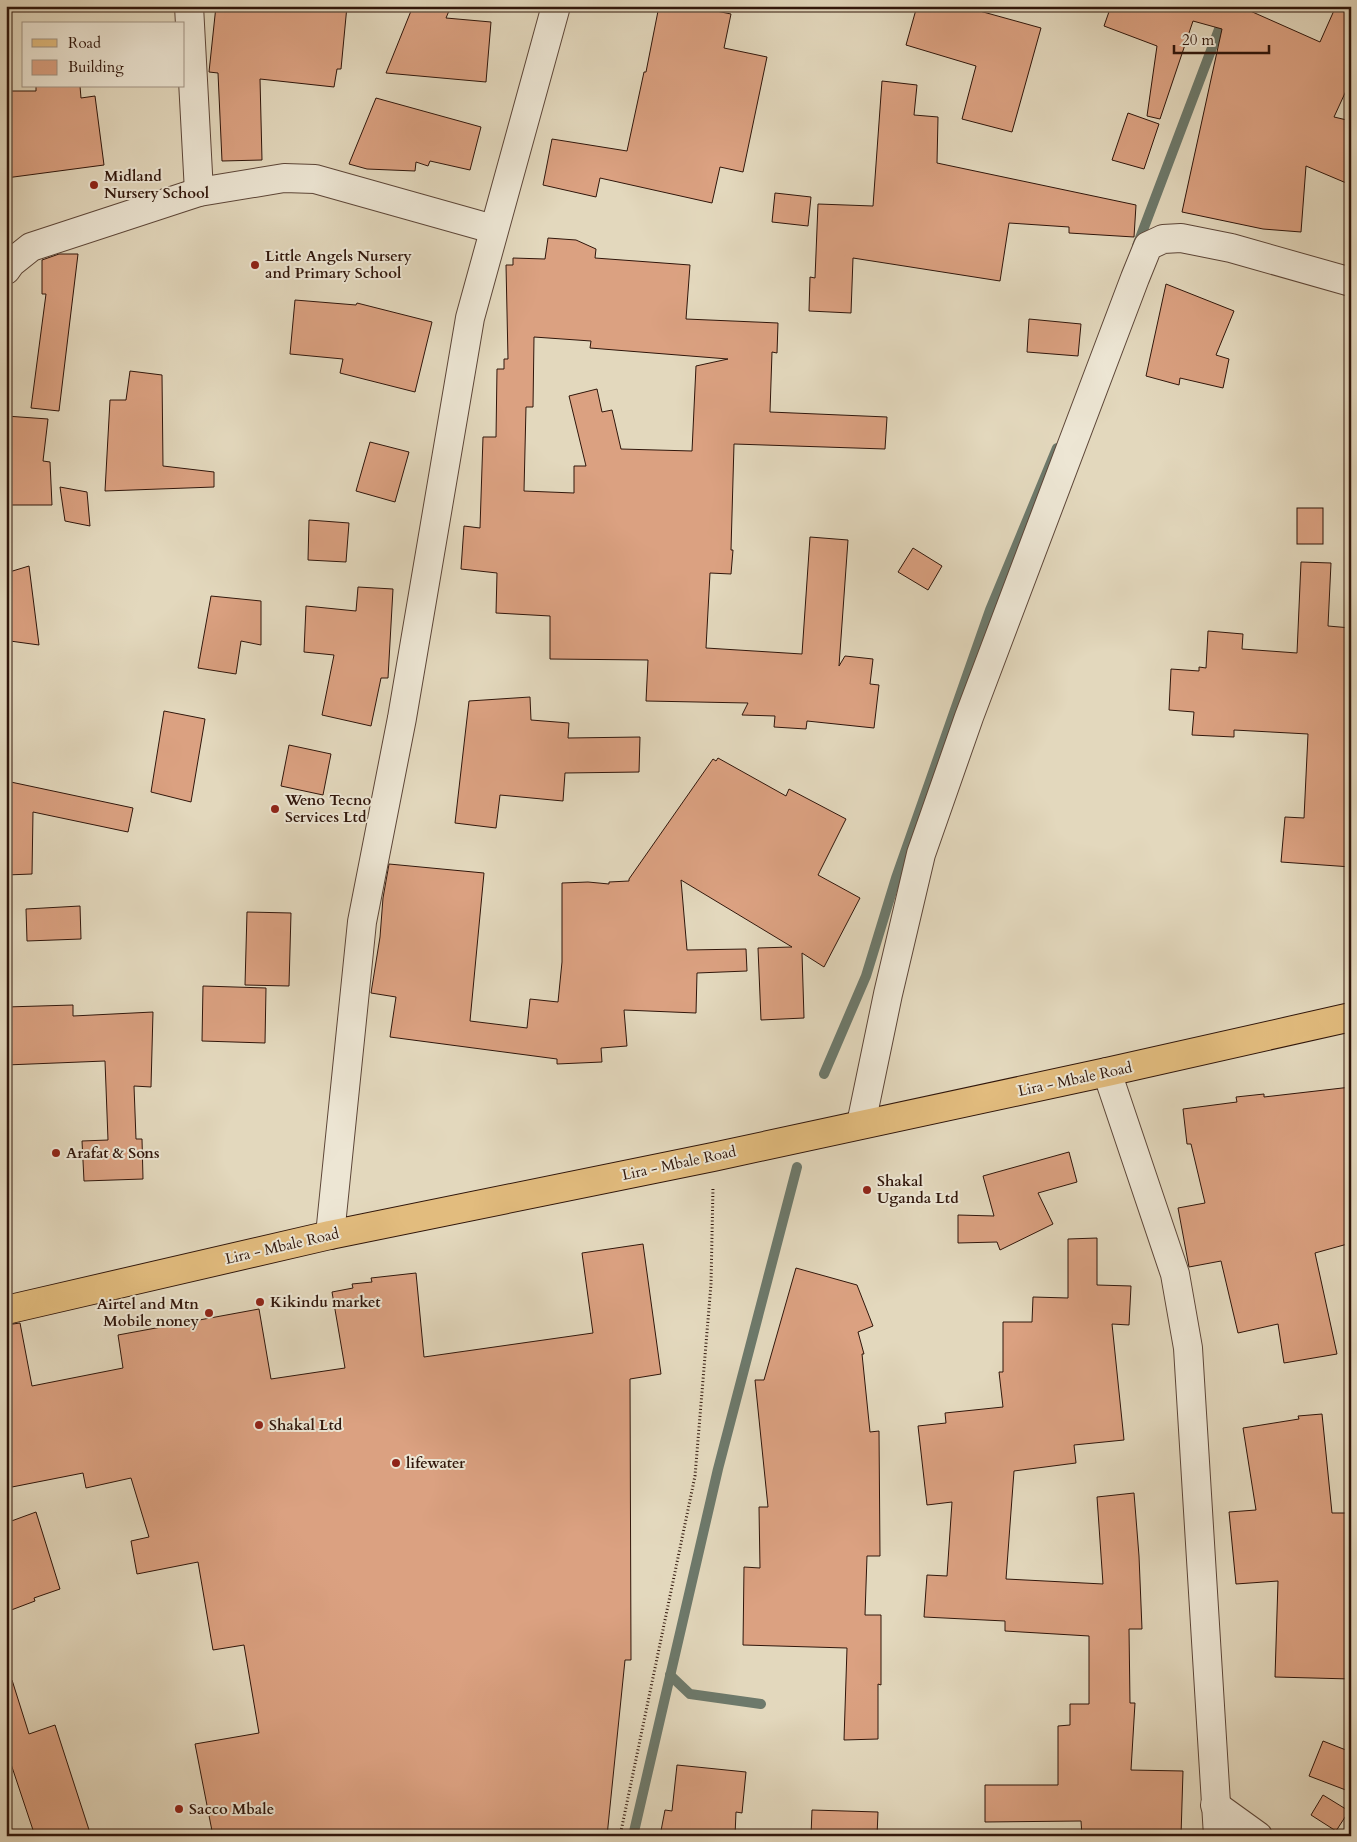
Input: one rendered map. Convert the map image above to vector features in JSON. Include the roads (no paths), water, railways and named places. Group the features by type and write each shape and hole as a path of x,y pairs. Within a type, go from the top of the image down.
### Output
{"main road":[{"name":"Lira - Mbale Road","path":"6,1310 330,1234 713,1157 1351,1017"}],"street":[{"path":"189,6 199,192"},
{"path":"330,1234 362,922 402,718 470,318 556,6"},
{"path":"6,270 11,263 31,247 199,192 284,178 315,179 493,229"},
{"path":"861,1124 888,994 922,854 990,662 1148,246 1163,239 1181,238 1231,248 1351,282"},
{"path":"1107,1072 1175,1274 1188,1348 1218,1836"},
{"path":"1216,1806 1258,1836"}],"waterway":[{"path":"1137,246 1224,16"},
{"path":"824,1074 866,976 896,878 990,610 1057,448"},
{"path":"633,1836 718,1469 797,1167"},
{"path":"670,1675 690,1694 761,1704"}],"place":[{"name":"Midland Nursery School","path":"94,185"},
{"name":"Little Angels Nursery and Primary School","path":"255,265"},
{"name":"Weno Tecno Services Ltd","path":"275,809"},
{"name":"Arafat & Sons","path":"56,1153"},
{"name":"Shakal Uganda Ltd","path":"867,1190"},
{"name":"Kikindu market","path":"260,1302"},
{"name":"Airtel and Mtn Mobile noney","path":"209,1313"},
{"name":"Shakal Ltd","path":"259,1425"},
{"name":"lifewater","path":"396,1463"},
{"name":"Sacco Mbale","path":"179,1809"}]}
